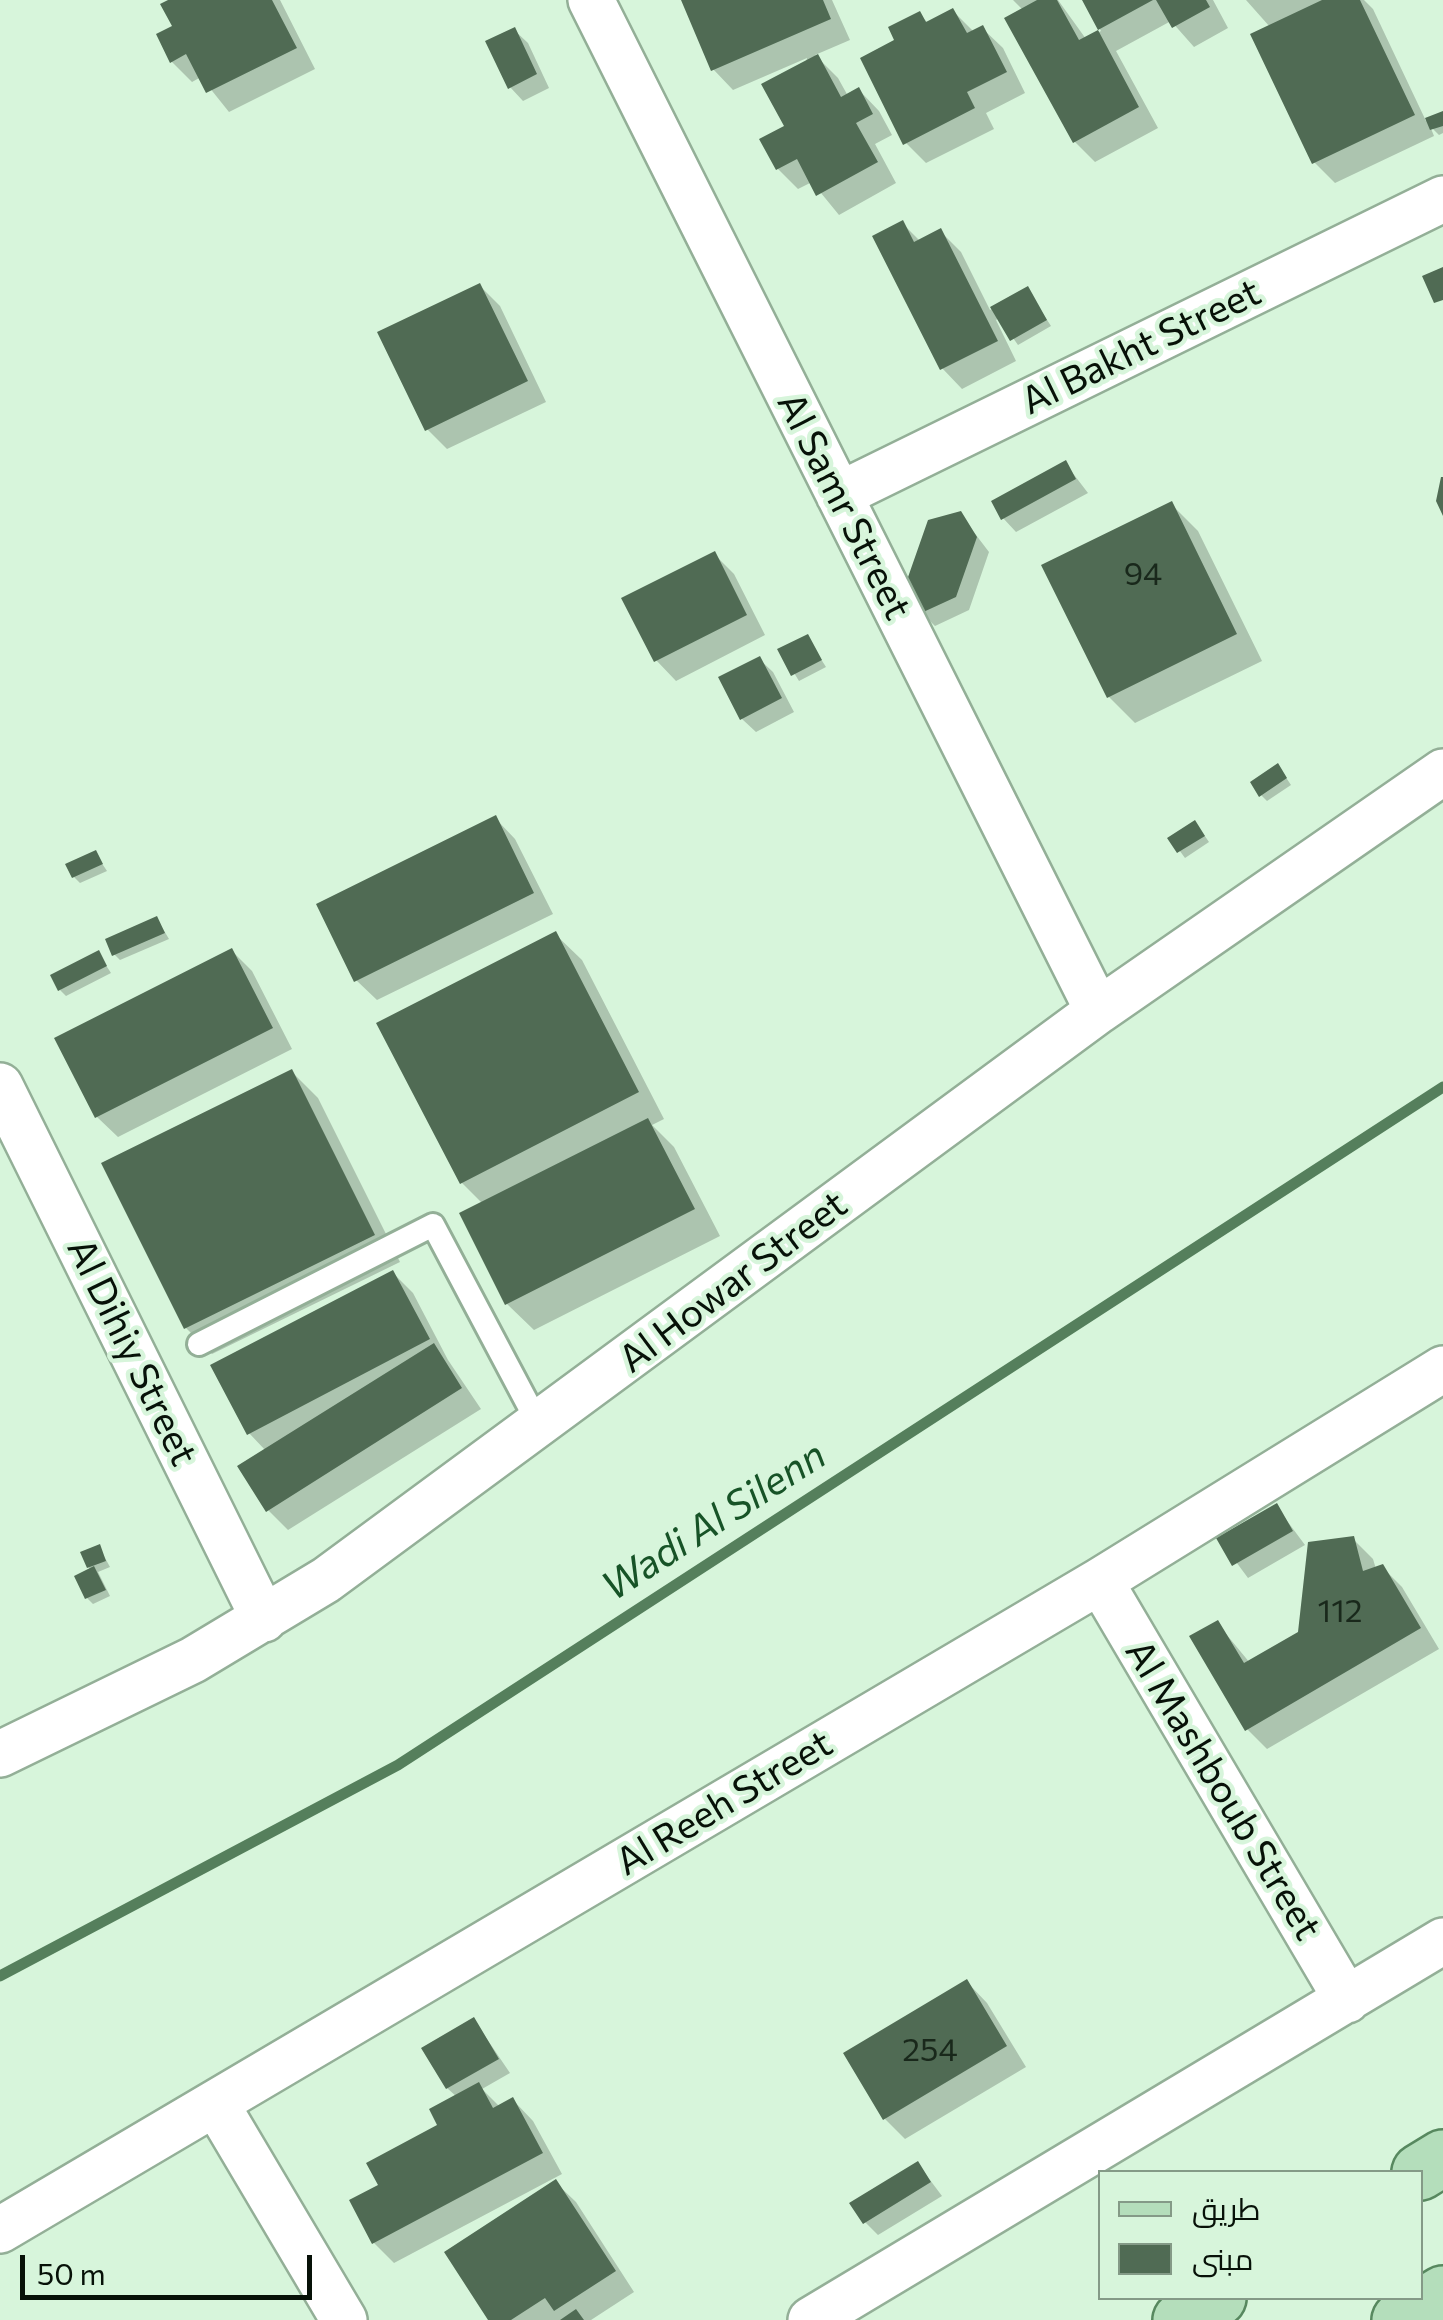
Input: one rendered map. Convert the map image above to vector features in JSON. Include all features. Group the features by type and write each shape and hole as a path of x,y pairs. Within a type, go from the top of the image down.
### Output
{"main road":[{"path":"1400,2320 1443,2294"},
{"path":"1181,2320 1215,2300"}],"street":[{"name":"Al Samr Street","path":"591,0 1098,1011"},
{"name":"Al Bakht Street","path":"838,495 1443,199"},
{"name":"Al Howar Street","path":"0,1754 164,1676 264,1619 539,1426 1098,1011 1443,772"},
{"name":"Al Dihiy Street","path":"0,1086 264,1619"},
{"name":"Al Reeh Street","path":"0,2230 1100,1581 1443,1369"},
{"name":"Al Mashboub Street","path":"1100,1581 1347,2000"},
{"path":"811,2320 1443,1941"},
{"path":"216,2104 344,2320"}],"lane":[{"path":"199,1344 433,1225 539,1426"}],"building":[{"path":"168,0 272,0 297,48 206,93 186,54 170,63 156,34 172,26 160,4"},
{"path":"681,0 823,0 831,19 711,71"},
{"path":"1037,0 1057,0 1079,40 1098,30 1139,107 1073,143 1004,18"},
{"path":"1082,0 1153,0 1098,30"},
{"path":"1156,0 1206,0 1210,7 1172,28"},
{"path":"1322,0 1360,0 1415,115 1312,164 1250,34"},
{"path":"953,8 967,33 983,25 1007,72 967,92 975,108 903,145 860,58 894,40 888,27 920,11 926,22"},
{"path":"515,27 537,74 508,89 485,41"},
{"path":"818,54 841,97 859,87 873,114 856,123 878,162 816,196 797,159 776,170 759,139 784,126 761,84"},
{"path":"1443,111 1443,126 1430,130 1425,118"},
{"path":"903,220 914,242 941,228 998,341 940,370 872,236"},
{"path":"1443,267 1443,300 1434,303 1422,276"},
{"path":"480,283 528,381 425,431 377,332"},
{"path":"1028,286 1047,320 1010,341 990,307"},
{"path":"1066,460 1076,479 1001,520 991,501"},
{"path":"1443,477 1443,516 1436,501"},
{"path":"1172,501 1237,634 1107,698 1041,565"},
{"path":"961,511 977,537 956,597 919,614 907,580 928,520"},
{"path":"715,551 747,615 654,662 621,598"},
{"path":"808,634 822,660 791,676 777,649"},
{"path":"760,656 782,698 740,720 718,677"},
{"path":"1278,763 1287,778 1259,797 1250,782"},
{"path":"496,815 534,893 354,982 316,904"},
{"path":"1195,820 1205,836 1177,853 1167,838"},
{"path":"96,850 103,864 72,878 65,864"},
{"path":"157,916 165,933 112,956 105,939"},
{"path":"556,931 639,1092 460,1184 376,1023"},
{"path":"232,948 273,1028 95,1118 54,1038"},
{"path":"99,950 107,966 58,991 50,975"},
{"path":"292,1069 375,1235 184,1329 101,1163"},
{"path":"648,1118 695,1209 505,1305 459,1213"},
{"path":"393,1270 430,1339 247,1435 210,1365"},
{"path":"434,1343 462,1388 266,1512 237,1466"},
{"path":"1277,1503 1293,1531 1232,1566 1216,1538"},
{"path":"1354,1536 1363,1571 1383,1564 1421,1628 1245,1731 1189,1636 1218,1620 1244,1663 1298,1632 1308,1542"},
{"path":"100,1544 106,1561 87,1568 80,1552"},
{"path":"94,1566 106,1590 85,1599 74,1576"},
{"path":"967,1979 1007,2046 883,2120 843,2053"},
{"path":"474,2017 499,2059 446,2089 421,2048"},
{"path":"479,2082 493,2108 513,2097 543,2153 372,2244 349,2200 378,2185 366,2163 437,2125 429,2109"},
{"path":"918,2161 931,2182 863,2224 849,2203"},
{"path":"556,2179 616,2271 554,2311 545,2298 511,2320 488,2320 444,2252"},
{"path":"576,2309 584,2320 560,2320"}],"waterway":[{"name":"Wadi Al Silenn","path":"0,1976 398,1765 1443,1087"}]}
